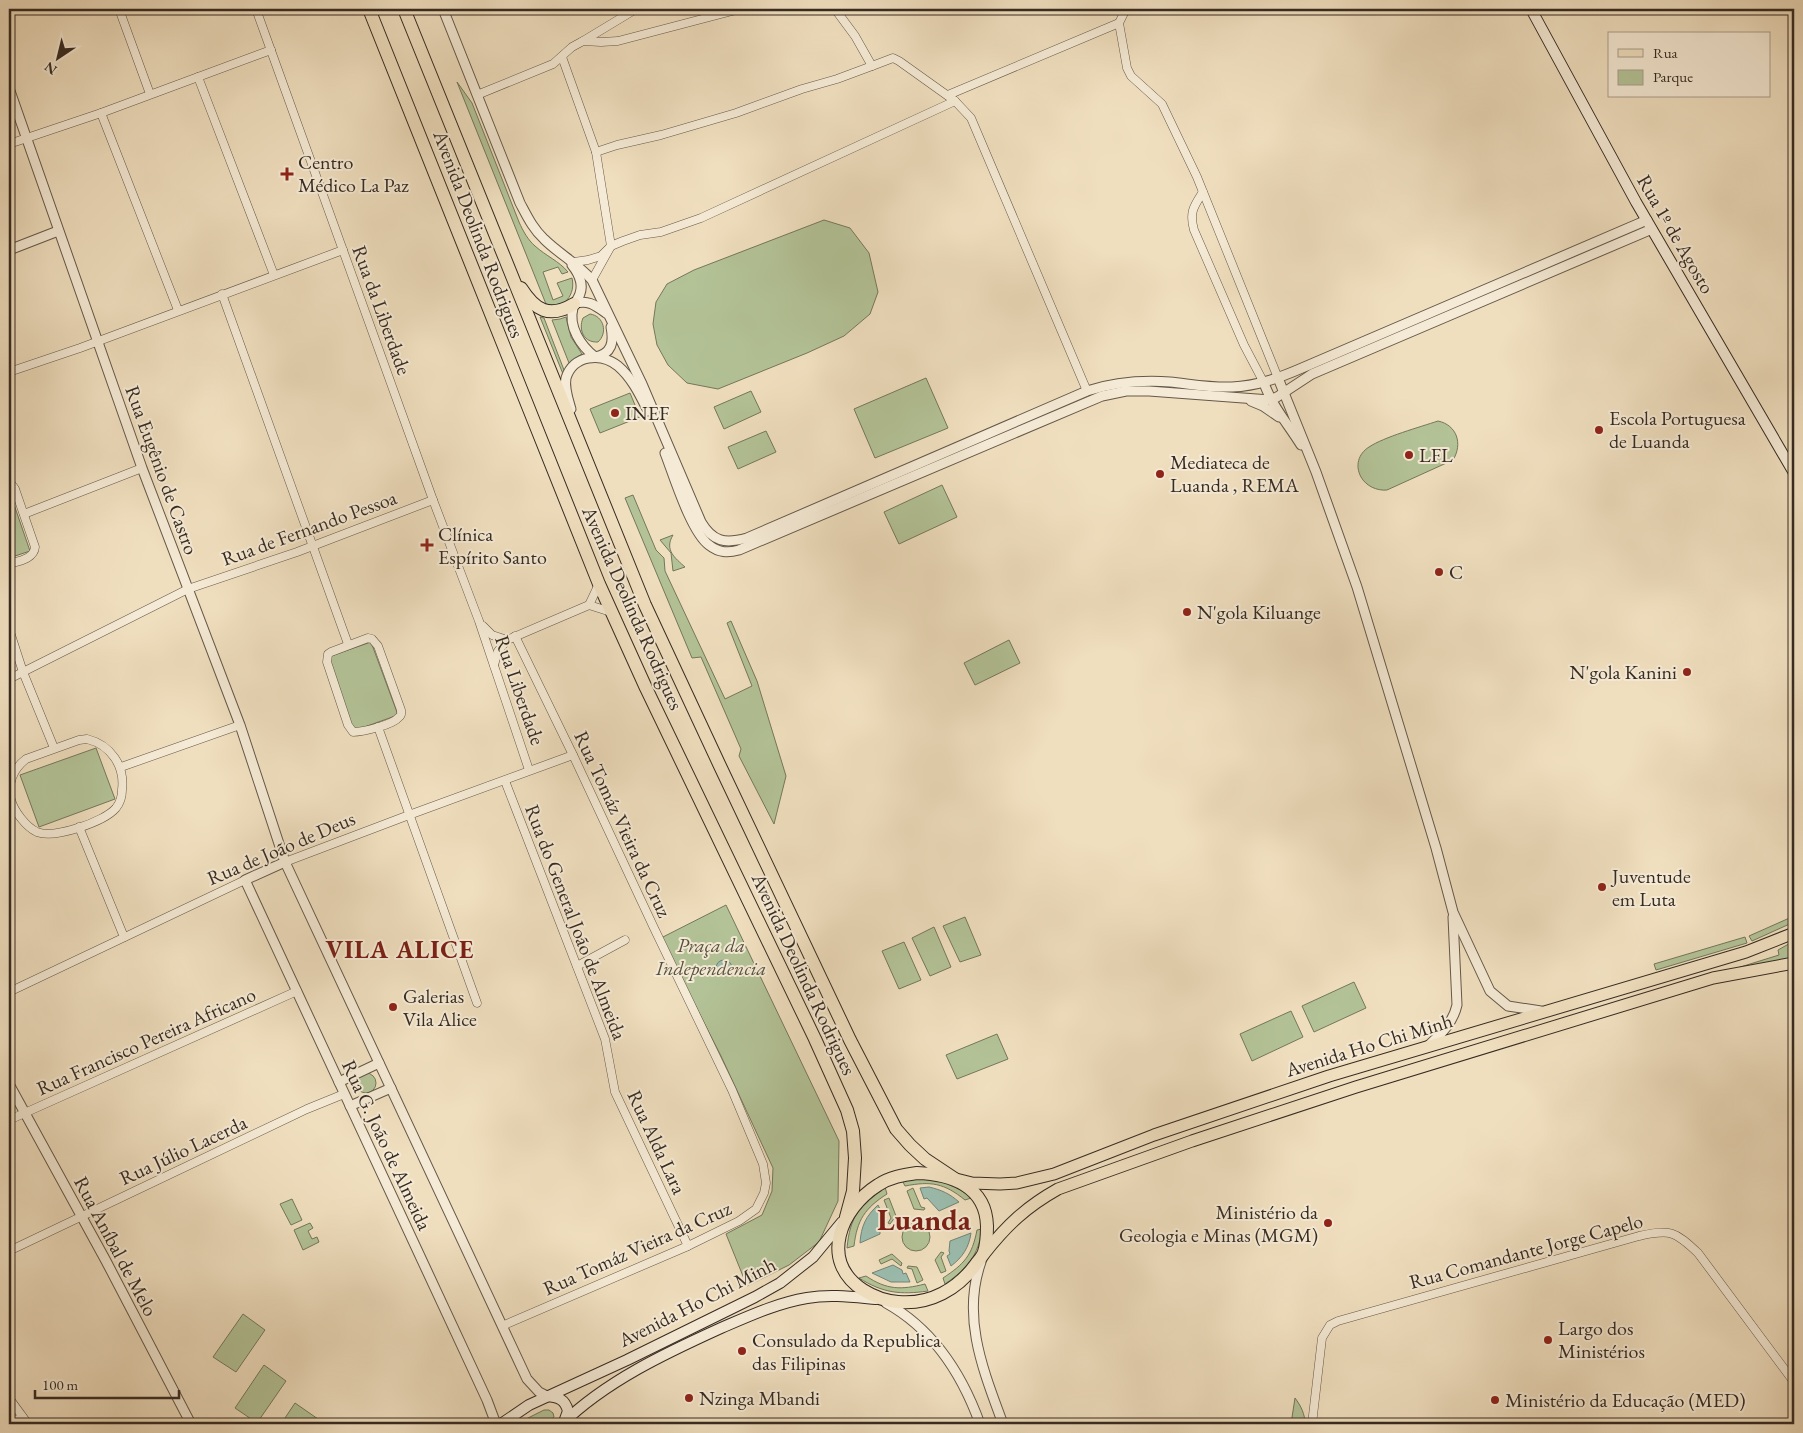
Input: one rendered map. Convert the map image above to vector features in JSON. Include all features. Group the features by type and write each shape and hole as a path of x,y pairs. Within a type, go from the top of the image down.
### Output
{"highway":[{"name":"Avenida Deolinda Rodrigues","path":"369,9 611,612 847,1110 853,1132 855,1158 853,1191 846,1217"},
{"name":"Avenida Deolinda Rodrigues","path":"404,9 579,446 645,605 884,1108 896,1130 910,1146 925,1159 955,1179"},
{"path":"507,266 531,302 545,312 567,309 574,304"},
{"path":"931,1173 955,1179 970,1188 983,1206 987,1220 984,1254 963,1280 936,1296 909,1303 879,1299 853,1282 842,1265 839,1253 840,1229 846,1217 865,1194 878,1184 905,1174 931,1173"}],"main road":[{"name":"Rua 1º de Agosto","path":"1531,9 1652,229 1794,473"},
{"name":"Avenida Ho Chi Minh","path":"955,1179 982,1184 1000,1184 1017,1183 1054,1174 1207,1116 1338,1073 1746,952 1794,933"},
{"name":"Avenida Ho Chi Minh","path":"984,1254 1011,1222 1035,1202 1058,1190 1151,1155 1327,1096 1713,978 1794,963"},
{"name":"Avenida Ho Chi Minh","path":"547,1396 575,1385 755,1298 780,1283 813,1257 846,1217"},
{"name":"Avenida Ho Chi Minh","path":"562,1424 597,1395 641,1368 691,1342 781,1304 806,1298 842,1296 879,1299"},
{"path":"501,1424 521,1408 547,1396 562,1400 567,1407 567,1416 562,1424"}],"street":[{"path":"119,9 150,94"},
{"name":"Rua da Liberdade","path":"256,9 432,500 479,621"},
{"path":"443,9 528,219 546,241 574,262 592,280 642,384 701,522 713,536 727,542 747,538 1087,391 1120,382 1132,381 1231,387 1264,383 1647,220"},
{"path":"477,95 553,64 572,47 636,9"},
{"path":"583,41 618,41 740,9"},
{"path":"835,9 855,36 872,66"},
{"path":"1126,9 1119,23 1127,68 1131,76 1162,104 1203,192 1316,472 1357,587 1436,848 1453,912 1490,991 1508,1006 1548,1012"},
{"path":"948,96 1119,23"},
{"path":"9,144 101,113 271,50"},
{"path":"562,57 596,152 611,246 592,280"},
{"path":"596,152 736,113 893,58 955,101 972,118 1087,391"},
{"path":"198,77 274,275"},
{"name":"Rua Eugênio de Castro","path":"9,88 142,468 240,725 285,862"},
{"path":"574,262 601,256 611,246 632,238 661,232 701,218 955,101"},
{"path":"101,113 178,310"},
{"path":"1203,192 1192,210 1191,219 1194,230 1270,400 1290,427 1316,472"},
{"path":"564,255 575,269 581,283 579,298 574,304 572,317 576,334 584,347 595,357 608,360 617,365 635,386 647,410 696,529 710,546 727,552 747,548 1102,396 1126,391 1149,391 1270,400 1312,374 1652,229"},
{"path":"9,250 58,231"},
{"path":"9,372 343,250"},
{"path":"222,294 348,644"},
{"path":"574,304 588,302 608,315 613,342 606,353 588,358 574,365 566,380 566,390 579,446"},
{"path":"1239,398 1263,406 1290,427"},
{"path":"24,514 142,468"},
{"path":"9,481 15,489 35,551 29,557 9,564"},
{"name":"Rua de Fernando Pessoa","path":"9,679 188,589 432,500"},
{"path":"589,605 599,584"},
{"path":"494,665 498,652 511,638 589,605 611,612"},
{"path":"479,621 492,635 511,638"},
{"name":"Rua Liberdade","path":"479,621 529,770"},
{"path":"9,629 23,672 54,748"},
{"path":"368,638 372,639 378,646 401,710 401,715 398,719 378,727 353,732 348,725 327,658 331,652 348,644 368,638"},
{"name":"Rua Tomáz Vieira da Cruz","path":"502,1326 688,1246 739,1221 756,1209 764,1193 765,1175 763,1164 732,1090 574,755 511,638"},
{"path":"121,767 240,725"},
{"path":"378,727 477,1003"},
{"path":"87,739 110,751 121,767 122,794 115,809 95,822 79,828 51,833 37,832 11,806 10,787 15,770 19,764 26,759 54,748 87,739"},
{"name":"Rua de João de Deus","path":"9,992 285,862 505,781 529,770 574,755"},
{"name":"Rua do General João de Almeida","path":"505,781 605,1039 613,1077"},
{"path":"79,828 124,937"},
{"name":"Rua G. João de Almeida","path":"285,862 527,1379 539,1392 547,1396"},
{"name":"Rua G. João de Almeida","path":"245,880 483,1392 496,1424"},
{"path":"1427,1048 1446,1029 1455,1012 1453,912"},
{"path":"577,966 625,940"},
{"name":"Rua Francisco Pereira Africano","path":"9,1120 297,992"},
{"path":"339,1082 379,1063"},
{"name":"Rua Alda Lara","path":"613,1077 615,1092 688,1246"},
{"name":"Rua Aníbal de Melo","path":"9,1084 192,1424"},
{"path":"350,1106 391,1088"},
{"name":"Rua Júlio Lacerda","path":"9,1251 307,1109 344,1094"},
{"name":"Rua Comandante Jorge Capelo","path":"1312,1424 1322,1338 1330,1325 1338,1321 1638,1236 1662,1232 1671,1233 1679,1237 1698,1253 1794,1382"},
{"path":"984,1254 974,1290 973,1322 981,1360 1003,1424"},
{"path":"879,1299 907,1316 943,1352 964,1389 980,1424"},
{"path":"9,1398 28,1424"},
{"path":"12,1424 22,1416"}],"green space":[{"path":"457,82 472,103 524,232 535,246 568,272 562,274 558,267 543,272 553,300 563,296 557,283 572,278 572,290 567,300 563,303 552,306 546,304"},
{"path":"824,220 850,228 869,253 878,292 870,314 844,336 718,389 687,383 668,365 657,345 653,324 656,302 667,284 694,270"},
{"path":"590,314 599,318 603,325 603,334 598,342 593,342 583,335 581,327 583,318"},
{"path":"540,317 544,318 564,370 563,374"},
{"path":"566,317 571,337 582,354 569,363 552,320"},
{"path":"926,378 948,428 875,458 854,409"},
{"path":"751,391 761,412 724,429 714,407"},
{"name":"INEF","path":"630,393 640,417 600,433 590,409"},
{"name":"LFL","path":"1438,421 1450,427 1456,436 1458,448 1453,460 1387,490 1379,490 1363,480 1359,473 1358,465 1360,457 1365,450 1376,443"},
{"path":"766,431 776,452 738,469 728,447"},
{"path":"942,485 957,517 899,544 884,512"},
{"path":"9,490 30,551 9,558"},
{"path":"633,495 656,550 664,558 665,571 725,699 752,686 727,623 731,621 757,681 786,776 774,824 739,756 741,749 701,657 692,658 625,498"},
{"path":"673,535 670,549 674,557 685,567 673,571 671,553 660,540"},
{"path":"1009,640 1020,663 975,685 964,663"},
{"path":"371,642 398,715 353,731 328,657"},
{"path":"96,748 115,799 39,827 20,775"},
{"name":"Praça da Independencia","path":"726,905 839,1141 838,1201 819,1242 789,1265 747,1286 726,1234 762,1215 772,1191 773,1168 721,1056 661,938"},
{"path":"1794,916 1794,922 1752,941 1749,936"},
{"path":"965,917 981,955 960,962 943,926"},
{"path":"934,927 951,967 930,976 912,938"},
{"path":"1745,937 1747,943 1656,970 1654,964"},
{"path":"1794,941 1794,960 1721,973 1779,955 1778,950"},
{"path":"904,942 921,980 899,989 882,951"},
{"path":"1354,982 1366,1008 1314,1032 1302,1006"},
{"path":"1291,1011 1303,1037 1252,1061 1240,1034"},
{"path":"997,1034 1008,1059 957,1079 946,1055"},
{"path":"366,1073 373,1076 376,1083 373,1090 366,1093 359,1090 356,1083 359,1076"},
{"path":"921,1178 948,1183 971,1198 965,1200 950,1190 937,1185 905,1186 902,1180"},
{"path":"885,1187 887,1194 873,1204 863,1216 857,1229 854,1246 847,1248 848,1237 857,1213 862,1206"},
{"path":"913,1188 921,1207 925,1208 924,1210 914,1209 907,1191"},
{"path":"889,1198 896,1216 890,1224 888,1223 891,1218 884,1200"},
{"path":"292,1199 302,1220 291,1225 280,1204"},
{"path":"310,1223 313,1228 308,1231 312,1239 317,1237 319,1242 303,1250 294,1230"},
{"path":"916,1223 926,1227 930,1237 926,1247 916,1251 906,1247 902,1237 906,1227"},
{"path":"982,1229 978,1247 971,1261 945,1284 943,1278 962,1264 970,1253 977,1230"},
{"path":"941,1252 944,1253 941,1257 946,1271 941,1273 935,1260"},
{"path":"892,1254 902,1263 901,1266 892,1259 881,1264 879,1260"},
{"path":"908,1266 917,1267 923,1280 917,1283 912,1269 907,1268"},
{"path":"866,1276 894,1288 925,1284 928,1291 892,1292 876,1287 859,1278"},
{"path":"243,1314 265,1330 236,1372 213,1357"},
{"path":"264,1365 286,1381 257,1423 235,1408"},
{"path":"1295,1398 1302,1410 1305,1424 1291,1424"},
{"path":"295,1403 318,1419 314,1424 281,1424"},
{"path":"544,1410 549,1410 553,1413 554,1417 547,1424 538,1424 532,1419 526,1419"}],"shaded area":[{"path":"721,960 727,960 732,965 730,974 721,976 716,971 716,965"},
{"path":"929,1187 946,1193 959,1202 939,1211 927,1198 924,1199 920,1188"},
{"path":"878,1205 883,1215 880,1216 880,1234 860,1243 865,1222"},
{"path":"971,1233 965,1251 951,1266 947,1256 950,1254 950,1241"},
{"path":"893,1265 902,1270 903,1274 906,1273 910,1282 891,1282 872,1273"}],"place":[{"name":"Centro Médico La Paz","path":"287,174"},
{"name":"INEF","path":"615,413"},
{"name":"Escola Portuguesa de Luanda","path":"1599,430"},
{"name":"LFL","path":"1409,455"},
{"name":"Mediateca de Luanda , REMA","path":"1160,474"},
{"name":"Clínica Espírito Santo","path":"427,545"},
{"name":"C","path":"1439,572"},
{"name":"N'gola Kiluange","path":"1187,612"},
{"name":"N'gola Kanini","path":"1687,672"},
{"name":"Juventude em Luta","path":"1602,887"},
{"name":"Galerias Vila Alice","path":"393,1007"},
{"name":"Ministério da Geologia e Minas (MGM)","path":"1328,1223"},
{"name":"Largo dos Ministérios","path":"1548,1340"},
{"name":"Consulado da Republica das Filipinas","path":"742,1351"},
{"name":"Nzinga Mbandi","path":"689,1398"},
{"name":"Ministério da Educação (MED)","path":"1495,1400"}],"district":[{"name":"VILA ALICE","path":"400,949"},
{"name":"Luanda","path":"924,1219"}]}
